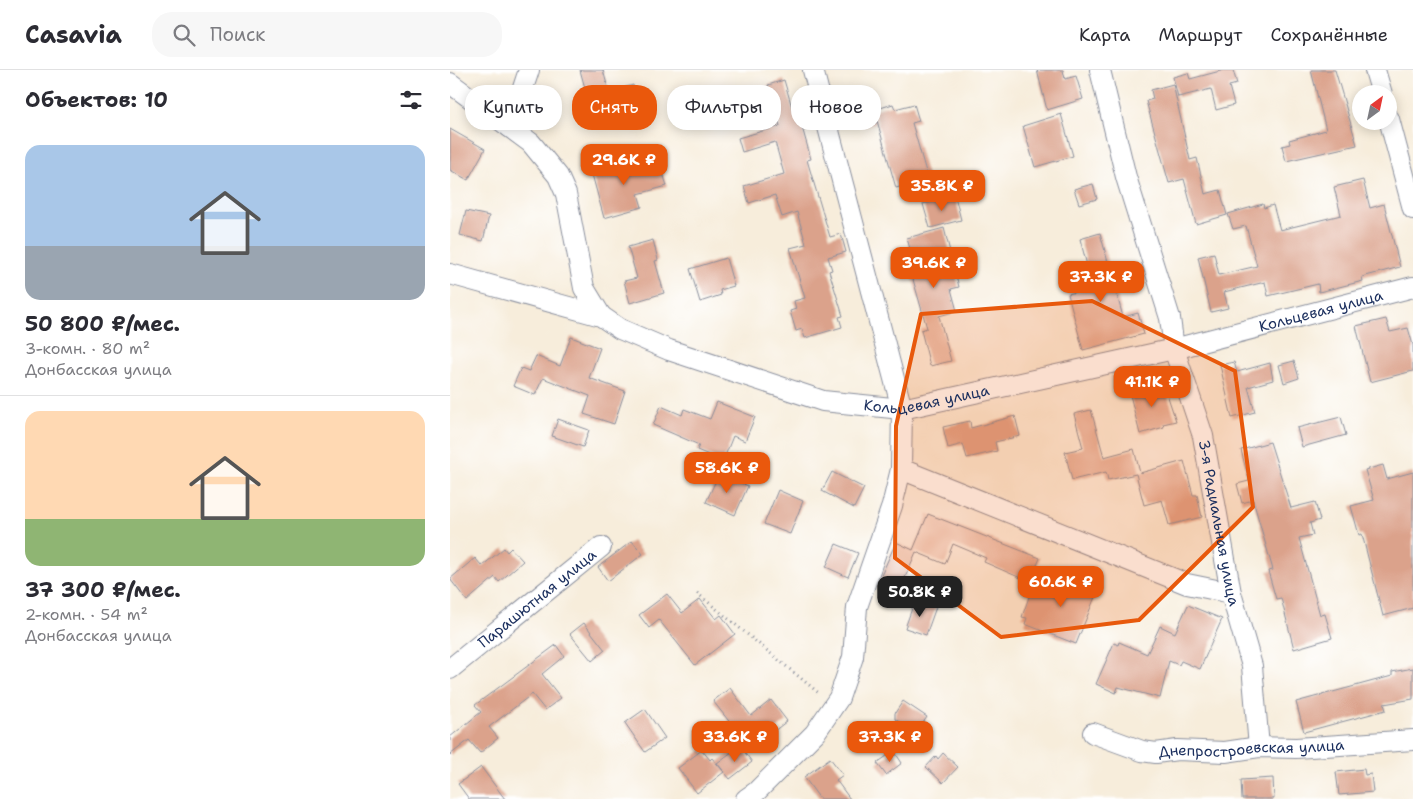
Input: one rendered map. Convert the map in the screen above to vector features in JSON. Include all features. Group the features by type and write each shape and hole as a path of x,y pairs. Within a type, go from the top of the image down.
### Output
{"street":[{"path":"524,85 529,70"},
{"path":"746,799 756,792 815,733 839,698 853,657 857,607 892,506 901,469 902,409 813,70"},
{"name":"3-я Радиальная улица","path":"1100,70 1126,177 1170,318 1174,349 1203,436 1231,593 1252,666 1259,747"},
{"path":"1375,70 1379,85"},
{"path":"450,83 465,94"},
{"path":"514,130 531,143 558,176 566,194 584,288 601,316"},
{"path":"1392,130 1413,209"},
{"name":"Кольцевая улица","path":"450,274 601,316 620,330 669,350 823,401 902,409 1174,349 1413,287"},
{"path":"901,469 1187,584 1231,593"},
{"name":"Парашютная улица","path":"450,669 601,547"},
{"name":"Днепростроевская улица","path":"1093,733 1142,751 1156,753 1177,750 1225,752 1259,747 1296,748 1413,740"}],"path":[{"path":"697,593 809,683 833,707"}],"highlighted area":[{"path":"1092,301 1235,371 1253,507 1139,620 1001,637 895,558 896,426 921,314"}],"building":[{"path":"580,70 603,70 607,85 584,85"},
{"path":"1037,70 1063,70 1065,79 1076,76 1083,99 1047,110"},
{"path":"1224,70 1233,70 1237,84 1229,86 1234,105 1216,110 1211,89 1178,97 1173,77 1188,73 1190,79"},
{"path":"1311,70 1335,70 1357,145 1286,161 1282,146 1290,144 1289,140 1326,130"},
{"path":"784,80 791,104 791,130 803,130 811,159 807,160 830,237 841,234 846,252 828,257 832,270 829,271 843,316 839,317 842,327 805,338 802,329 796,331 790,311 796,309 794,301 805,298 790,248 806,244 797,212 782,217 775,195 749,203 744,186 784,174 775,142 742,152 738,138 766,130 781,130 781,85 768,85"},
{"path":"1173,84 1190,160 1197,158 1205,194 1220,190 1227,215 1196,224 1184,179 1169,183 1146,101 1153,99 1151,90"},
{"path":"893,104 895,109 914,104 919,121 912,123 928,179 896,188 880,130 881,108"},
{"path":"1061,114 1073,156 1035,167 1023,126"},
{"path":"450,129 485,149 468,180 450,170"},
{"path":"648,160 652,174 662,170 667,186 638,194 642,207 604,218 590,167 611,161 614,170"},
{"path":"1363,180 1370,208 1384,204 1400,267 1362,277 1363,281 1319,292 1318,284 1268,296 1265,282 1224,292 1228,308 1211,312 1198,257 1214,253 1219,275 1257,266 1246,226 1233,229 1228,214 1263,204 1264,208 1273,205 1280,230 1341,215 1334,187"},
{"path":"1093,184 1097,199 1079,204 1074,189"},
{"path":"955,196 961,220 930,228 923,204"},
{"path":"466,211 489,216 483,241 460,235"},
{"path":"944,228 959,287 951,289 957,311 939,316 951,361 930,366 921,330 927,328 912,276 917,275 907,238"},
{"path":"1100,233 1123,317 1138,313 1144,334 1083,350 1068,294 1093,288 1080,239"},
{"path":"653,240 658,260 655,261 664,293 630,303 624,281 637,278 628,247"},
{"path":"726,258 734,286 720,290 721,295 700,302 690,269"},
{"path":"1386,319 1390,332 1408,328 1413,345 1413,371 1370,382 1356,326"},
{"path":"571,337 600,348 589,378 625,391 614,424 584,414 590,396 543,378 535,395 513,386 521,368 529,371 536,356 560,366"},
{"path":"1294,361 1299,378 1284,383 1279,365"},
{"path":"1234,362 1237,372 1270,363 1273,380 1248,387 1255,412 1232,418 1220,365"},
{"path":"1163,382 1176,421 1163,424 1164,427 1140,434 1129,391"},
{"path":"717,402 755,417 745,441 733,436 723,461 697,450 699,445 653,425 661,406 682,415 684,409 710,419"},
{"path":"1091,410 1104,457 1134,449 1140,473 1184,461 1193,495 1197,495 1202,517 1169,525 1162,500 1144,505 1136,474 1108,480 1106,472 1072,480 1065,452 1083,448 1074,414"},
{"path":"1015,416 1020,436 995,442 997,451 967,458 963,444 948,448 943,427 970,421 971,428"},
{"path":"1341,417 1346,435 1302,447 1297,428"},
{"path":"558,419 589,430 583,447 552,436"},
{"path":"1270,442 1291,508 1315,502 1320,520 1310,523 1313,535 1299,538 1320,615 1325,614 1332,638 1294,649 1281,598 1276,599 1268,571 1273,570 1253,500 1242,503 1237,484 1249,481 1241,450"},
{"path":"1383,465 1387,479 1413,472 1413,608 1383,616 1362,534 1359,535 1351,506 1374,500 1365,470"},
{"path":"832,472 864,488 854,508 822,491"},
{"path":"719,474 748,486 735,515 706,502"},
{"path":"778,490 803,501 790,534 764,524"},
{"path":"928,514 1040,558 1030,582 984,562 986,558 953,544 945,564 916,552 901,587 880,578 896,542 913,550"},
{"path":"632,541 643,554 608,581 598,567"},
{"path":"836,544 858,553 848,577 826,567"},
{"path":"504,548 507,552 511,548 523,561 499,582 495,577 467,601 450,579 475,558 482,566"},
{"path":"1078,572 1101,582 1076,644 1025,624 1027,618 1022,617 1035,580 1070,592"},
{"path":"667,594 682,613 700,599 716,619 721,615 735,634 695,665 659,620 649,628 639,615"},
{"path":"915,600 936,607 926,635 905,628"},
{"path":"1188,605 1222,619 1200,669 1181,661 1179,665 1169,661 1160,698 1118,687 1116,693 1096,684 1114,643 1118,645 1119,642 1147,654 1160,626 1175,633"},
{"path":"584,623 605,650 592,661 570,634"},
{"path":"556,645 564,656 542,674 561,698 545,710 532,694 489,727 498,738 480,753 469,740 450,755 450,737 481,712 475,705"},
{"path":"1413,668 1413,699 1384,704 1386,710 1304,732 1296,702 1392,676 1392,672"},
{"path":"730,688 751,716 771,700 787,721 751,749 713,701"},
{"path":"903,701 927,717 916,733 895,719 895,713"},
{"path":"645,709 665,738 645,752 625,723"},
{"path":"740,746 752,762 730,779 717,763"},
{"path":"702,750 724,772 697,793 678,768"},
{"path":"894,751 902,763 886,775 877,763"},
{"path":"943,753 958,767 943,783 926,767 936,756 938,759"},
{"path":"830,758 843,775 836,780 850,799 820,799 804,777"},
{"path":"481,767 505,799 469,799 458,784"},
{"path":"1364,769 1365,775 1371,774 1373,792 1339,795 1336,772"},
{"path":"1273,778 1274,799 1242,799 1241,780"}]}
